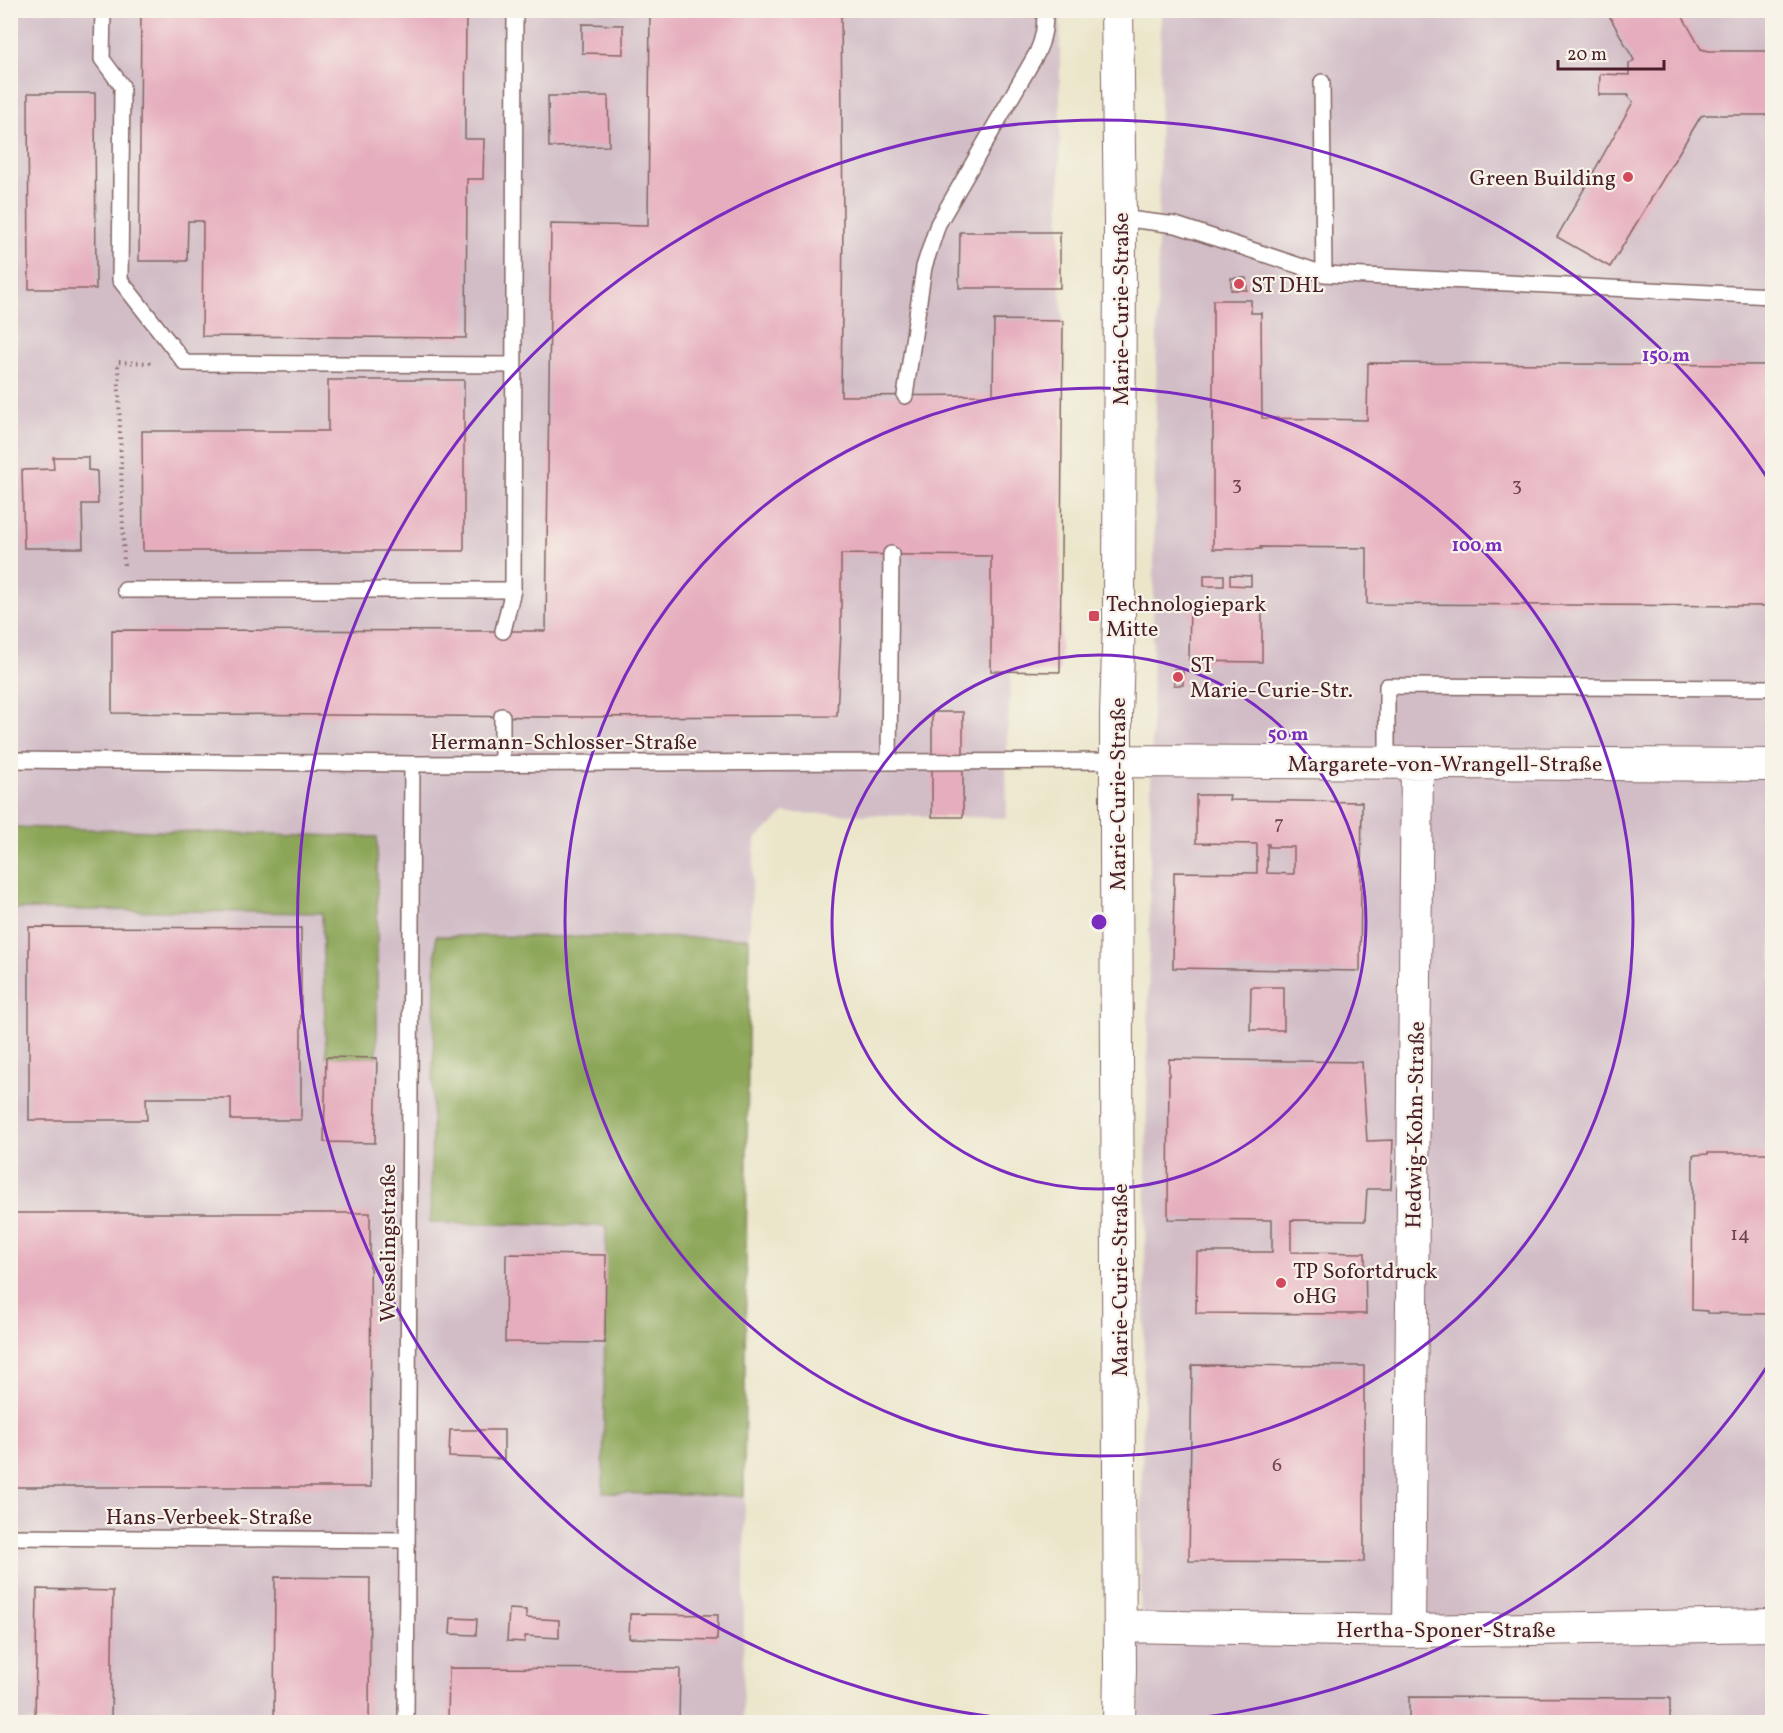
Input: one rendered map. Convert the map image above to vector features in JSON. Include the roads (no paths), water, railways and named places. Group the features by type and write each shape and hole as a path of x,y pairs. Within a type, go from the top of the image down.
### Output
{"street":[{"name":"Marie-Curie-Straße","path":"1117,10 1120,218 1119,607 1116,715 1119,1722"},
{"name":"Margarete-von-Wrangell-Straße","path":"1117,761 1773,765"},
{"name":"Hedwig-Kohn-Straße","path":"1402,763 1409,1631"},
{"name":"Hertha-Sponer-Straße","path":"1120,1626 1409,1631 1773,1625"}],"lane":[{"path":"103,10 102,59 122,86 120,280 185,363 514,365"},
{"path":"503,631 513,590 515,10"},
{"path":"904,396 924,267 938,224 1037,52 1045,30 1045,10"},
{"path":"1322,82 1324,274"},
{"path":"1120,218 1176,225 1324,274 1773,296"},
{"path":"889,762 891,554"},
{"path":"125,590 513,590"},
{"path":"1402,763 1387,686 1773,688"},
{"path":"502,716 502,763"},
{"name":"Hermann-Schlosser-Straße","path":"10,760 412,764 1117,761"},
{"name":"Wesselingstraße","path":"406,1722 412,764"},
{"name":"Hans-Verbeek-Straße","path":"10,1537 407,1540"}],"place":[{"name":"Green Building","path":"1628,177"},
{"name":"ST DHL","path":"1239,284"},
{"name":"Technologiepark Mitte","path":"1094,616"},
{"name":"ST Marie-Curie-Str.","path":"1178,677"},
{"name":"TP Sofortdruck oHG","path":"1281,1283"}]}
